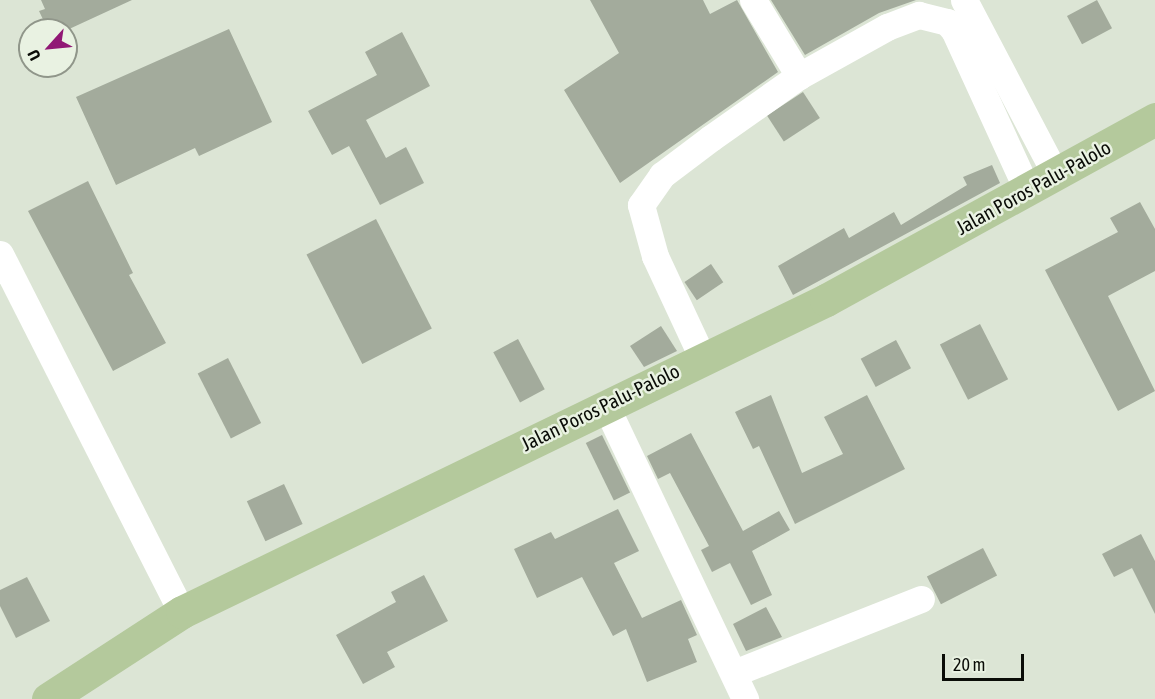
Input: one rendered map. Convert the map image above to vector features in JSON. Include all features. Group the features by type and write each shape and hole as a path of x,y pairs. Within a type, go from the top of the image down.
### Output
{"main road":[{"name":"Jalan Poros Palu-Palolo","path":"48,699 182,612 702,357 826,300 1028,192 1155,119"}],"street":[{"path":"753,0 799,76"},
{"path":"964,0 1056,175"},
{"path":"702,357 655,256 641,205 662,175 799,76 906,18 919,15 947,22 975,69 1028,192"},
{"path":"0,254 182,612"},
{"path":"605,404 745,699"},
{"path":"734,673 921,599"}],"building":[{"path":"41,0 132,0 78,25 78,18 42,18 39,11 45,9"},
{"path":"590,0 703,0 710,14 737,0 778,72 620,183 564,90 619,53"},
{"path":"771,0 916,0 879,13 805,55"},
{"path":"1097,0 1112,28 1082,44 1067,16"},
{"path":"229,29 272,122 199,156 195,148 116,185 76,97"},
{"path":"402,32 430,86 366,120 386,158 406,147 424,183 380,205 349,146 332,155 308,111 377,75 365,52"},
{"path":"803,92 820,118 784,141 767,115"},
{"path":"992,165 1000,183 793,295 778,266 844,228 849,238 894,212 901,225 967,185 963,177"},
{"path":"88,181 133,273 129,275 166,343 113,371 28,211"},
{"path":"1140,202 1155,229 1155,271 1108,296 1155,391 1118,411 1045,270 1118,232 1110,218"},
{"path":"376,219 432,329 362,364 307,254"},
{"path":"711,264 723,282 697,300 684,282"},
{"path":"980,324 1008,379 968,400 940,344"},
{"path":"661,326 677,351 644,367 630,346"},
{"path":"518,339 545,389 520,402 493,352"},
{"path":"896,340 911,368 876,387 861,359"},
{"path":"228,358 261,423 231,438 198,373"},
{"path":"771,395 802,473 843,454 824,417 867,395 905,469 795,524 759,446 753,449 735,412"},
{"path":"691,433 743,531 779,511 790,530 752,551 772,595 751,605 730,563 712,572 701,550 709,546 670,473 658,479 647,456"},
{"path":"602,435 630,493 614,500 586,443"},
{"path":"284,484 303,524 265,541 247,501"},
{"path":"618,509 639,551 614,563 642,618 681,600 697,635 688,639 697,662 647,682 626,629 613,636 582,577 537,598 514,549 551,532 555,539"},
{"path":"1141,534 1155,561 1155,614 1132,568 1114,577 1102,554"},
{"path":"983,548 997,576 941,604 927,577"},
{"path":"424,575 448,621 387,652 395,667 363,684 336,635 396,602 391,592"},
{"path":"27,577 50,621 16,638 0,606 0,590"},
{"path":"766,607 782,637 746,651 733,624"}]}
